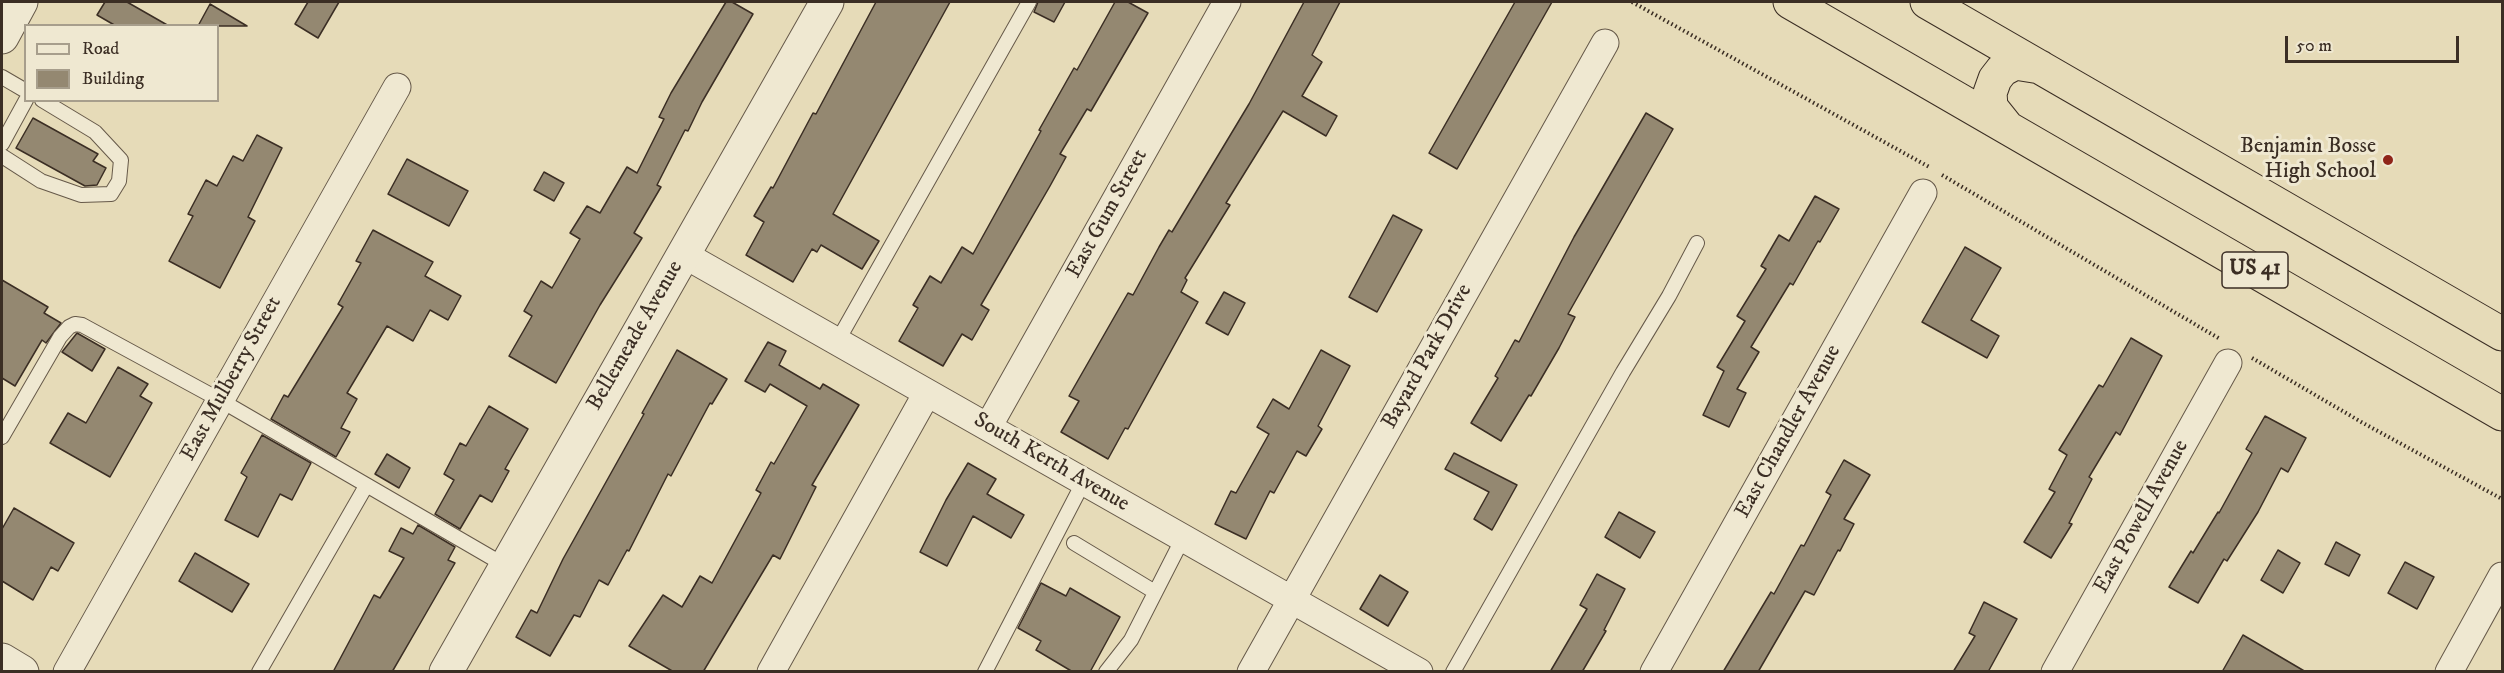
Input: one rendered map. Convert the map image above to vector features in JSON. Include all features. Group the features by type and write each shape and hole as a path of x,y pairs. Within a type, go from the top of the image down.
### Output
{"highway":[{"name":"US 41","path":"1790,2 2502,414"},
{"path":"1927,2 2502,334"},
{"path":"2007,127 1991,107 1990,93 1995,79 2002,70 2015,63 2040,67"}],"street":[{"path":"2,37 21,2"},
{"name":"Bellemeade Avenue","path":"446,672 827,2"},
{"name":"East Gum Street","path":"988,427 1227,2"},
{"name":"Bayard Park Drive","path":"1251,672 1605,43"},
{"name":"East Mulberry Street","path":"67,672 397,87"},
{"name":"East Chandler Avenue","path":"1654,672 1923,193"},
{"name":"South Kerth Avenue","path":"683,254 1419,672"},
{"name":"East Powell Avenue","path":"2055,672 2232,352"},
{"path":"771,672 927,393"},
{"path":"2449,672 2502,576"}],"lane":[{"path":"837,342 1029,2"},
{"path":"2,77 24,90"},
{"path":"2,144 25,102"},
{"path":"2,156 41,181 81,195 111,194 119,181 121,160 95,132 45,102"},
{"path":"1453,672 1623,372 1669,296 1697,243"},
{"path":"2,437 60,337 75,324 82,325 220,400 506,566"},
{"path":"985,672 1084,481"},
{"path":"259,672 366,486"},
{"path":"1111,670 1131,640 1183,538"},
{"path":"1074,543 1155,592"}],"path":[{"path":"1632,2 1981,197 2232,352 2502,499"}],"building":[{"path":"105,2 127,2 166,24 113,24 97,15"},
{"path":"308,2 339,2 318,38 295,24"},
{"path":"726,2 732,2 753,14 702,102 688,131 685,130 657,185 661,187 634,233 642,238 600,305 556,383 509,356 532,316 524,311 541,281 552,288 580,239 570,233 587,206 600,213 627,167 637,173 664,119 659,117 671,93"},
{"path":"876,2 950,2 833,214 879,241 862,269 821,245 817,252 812,249 793,282 746,255 764,222 754,216 771,187 773,188 813,113 816,114"},
{"path":"1038,2 1065,2 1054,22 1034,12"},
{"path":"1115,2 1128,2 1148,13 1091,111 1087,109 1060,154 1066,157 981,305 989,310 972,340 962,334 943,366 899,341 918,308 913,305 930,276 941,283 962,247 973,254 1041,131 1039,130 1074,68 1077,70"},
{"path":"1304,2 1340,2 1312,55 1322,62 1302,96 1337,116 1326,136 1283,111 1226,203 1230,205 1185,278 1187,280 1181,292 1198,302 1128,429 1125,428 1108,459 1061,432 1079,401 1069,396 1128,293 1133,295 1169,230 1172,232 1249,104"},
{"path":"1515,2 1552,2 1457,169 1429,153"},
{"path":"210,4 247,26 219,26 219,24 199,24"},
{"path":"1646,113 1673,129 1568,314 1575,317 1559,348 1501,441 1471,423 1498,378 1495,376 1515,340 1519,342 1574,237"},
{"path":"33,118 98,154 93,161 106,168 97,185 85,186 16,148"},
{"path":"257,135 282,148 248,217 255,221 220,288 169,261 193,216 188,214 206,180 217,186 233,156 243,161"},
{"path":"407,159 468,191 449,226 388,194"},
{"path":"544,172 564,183 554,201 534,190"},
{"path":"1815,196 1839,209 1793,285 1790,283 1751,347 1759,352 1737,389 1746,393 1729,427 1703,415 1724,371 1717,367 1745,321 1737,316 1766,269 1761,266 1779,235 1789,241"},
{"path":"1393,215 1422,230 1377,312 1349,297"},
{"path":"373,230 433,262 425,276 461,296 448,320 430,310 413,341 387,326 347,393 357,399 341,428 350,432 336,457 271,419 284,395 288,397 343,307 338,304 361,263 356,261"},
{"path":"1965,247 2001,268 1971,320 1999,336 1987,358 1922,322"},
{"path":"2,280 48,307 44,313 61,323 46,343 42,340 15,386 2,378"},
{"path":"1224,292 1245,303 1228,335 1206,323"},
{"path":"77,333 105,349 92,371 62,352"},
{"path":"2131,338 2162,356 2120,435 2116,432 2089,477 2092,479 2069,523 2072,524 2051,558 2024,542 2055,492 2049,489 2067,455 2059,450 2099,385 2103,387"},
{"path":"768,342 786,351 779,365 820,389 823,384 859,405 812,485 816,487 780,559 773,555 703,672 674,672 629,646 663,595 682,607 700,576 712,583 761,493 756,490 771,462 774,464 807,406 770,384 765,392 745,381"},
{"path":"677,350 727,379 712,404 710,403 671,476 668,474 629,551 627,550 608,585 599,580 580,617 574,615 550,656 516,637 531,610 537,613 563,559"},
{"path":"1321,350 1350,366 1318,426 1322,429 1306,456 1297,451 1274,493 1270,491 1246,539 1215,524 1231,491 1236,493 1269,434 1257,427 1273,399 1289,409"},
{"path":"118,367 148,384 140,396 152,403 110,477 50,443 68,413 86,423"},
{"path":"489,406 528,429 505,469 509,471 492,502 480,495 460,529 435,514 454,480 444,474 460,443 466,446"},
{"path":"2265,416 2306,438 2288,472 2281,468 2258,512 2227,561 2224,559 2198,603 2169,587 2191,551 2193,553 2219,513 2252,453 2246,449"},
{"path":"262,435 311,463 292,500 280,494 258,537 225,520 247,477 241,473"},
{"path":"1454,453 1517,485 1492,530 1474,519 1489,492 1445,469"},
{"path":"387,454 410,468 399,488 375,474"},
{"path":"1844,460 1870,475 1844,519 1854,524 1840,551 1838,550 1814,595 1805,591 1758,672 1723,672 1771,592 1774,594 1801,545 1804,546 1831,495 1826,492"},
{"path":"968,463 996,479 987,494 1024,515 1011,538 973,516 947,566 920,552"},
{"path":"14,508 74,543 58,571 51,567 33,600 2,581 2,529"},
{"path":"1619,512 1655,532 1640,558 1605,537"},
{"path":"418,525 455,547 448,560 455,563 421,622 392,672 333,672 374,595 380,598 404,558 389,551 401,528 413,534"},
{"path":"2336,542 2360,555 2349,576 2325,564"},
{"path":"2278,550 2300,563 2283,593 2261,580"},
{"path":"195,553 249,584 232,612 179,581"},
{"path":"2405,562 2434,577 2417,609 2388,593"},
{"path":"1597,574 1625,589 1604,630 1606,631 1582,672 1550,672 1587,609 1580,605"},
{"path":"1380,575 1408,592 1388,626 1360,609"},
{"path":"1041,583 1066,596 1070,588 1120,617 1090,672 1073,672 1036,650 1041,641 1018,628"},
{"path":"1984,602 2017,619 1988,672 1953,672 1975,636 1969,633"},
{"path":"2243,635 2306,672 2222,672"}],"place":[{"name":"Benjamin Bosse High School","path":"2388,160"}]}
